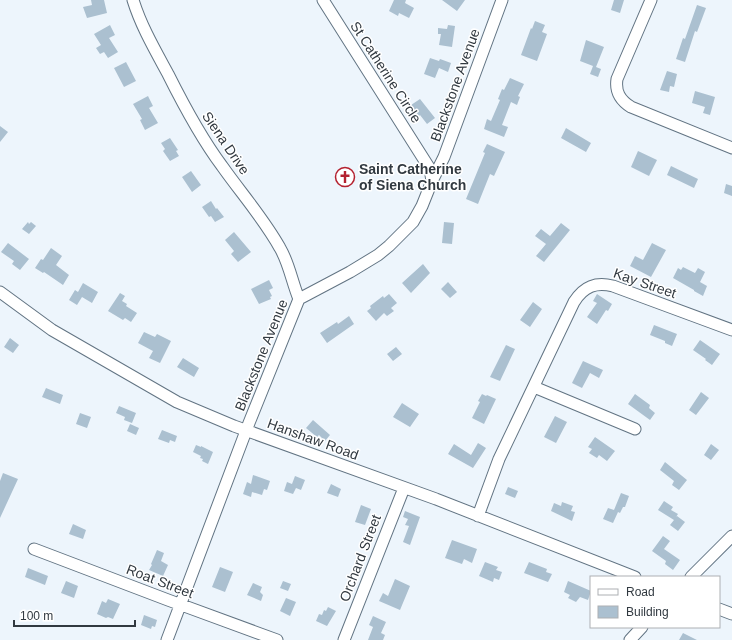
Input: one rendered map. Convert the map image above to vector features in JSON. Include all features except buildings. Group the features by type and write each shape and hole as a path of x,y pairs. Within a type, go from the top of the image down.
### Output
{"street":[{"name":"Siena Drive","path":"133,0 137,13 152,45 192,119 221,165 269,230 280,248 299,299"},
{"name":"St Catherine Circle","path":"323,0 430,169 432,181"},
{"name":"Blackstone Avenue","path":"167,640 246,431 299,299 350,272 378,255 413,222 422,206 444,157 502,0"},
{"path":"651,0 617,79 616,84 618,94 624,102 631,107 732,148"},
{"name":"Kay Street","path":"478,516 499,459 574,302 582,292 594,285 600,284 613,286 732,330"},
{"name":"Hanshaw Road","path":"0,292 52,330 156,392 203,414 404,488 632,576"},
{"path":"534,387 635,429"},
{"name":"Orchard Street","path":"344,640 404,488"},
{"path":"692,576 732,536"},
{"name":"Roat Street","path":"34,549 180,605 277,640"},
{"path":"720,609 732,614"},
{"path":"630,640 641,628"}],"place":[{"name":"Saint Catherine of Siena Church","path":"345,177"}]}
